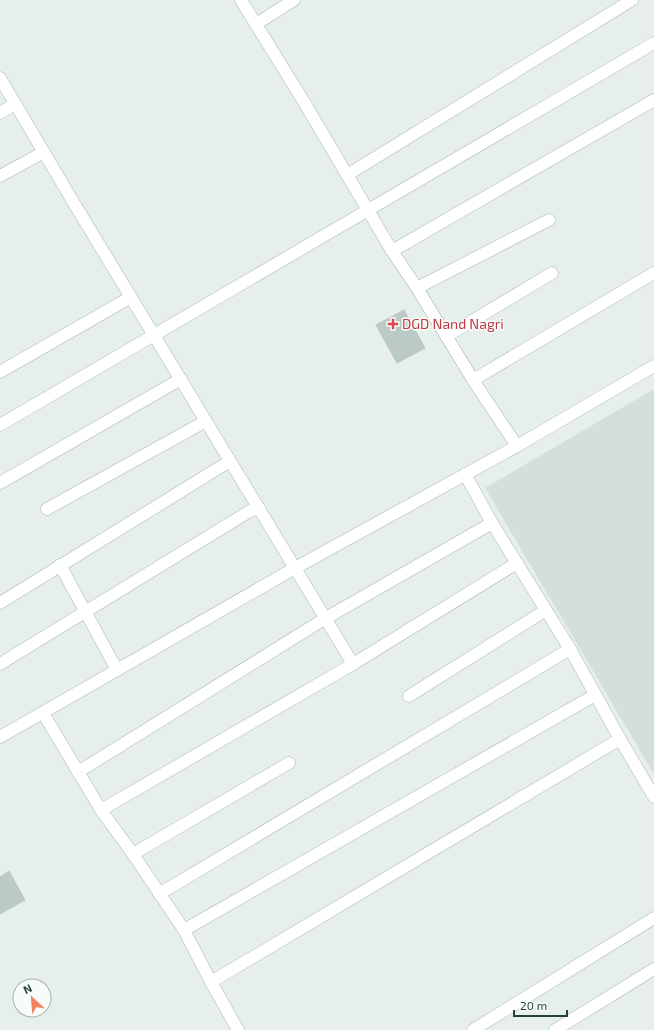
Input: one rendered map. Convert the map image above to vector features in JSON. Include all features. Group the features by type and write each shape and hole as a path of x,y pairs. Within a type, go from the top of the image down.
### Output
{"street":[{"path":"241,0 304,102 392,251 417,288 473,380 517,446"},
{"path":"256,24 294,0"},
{"path":"347,175 632,0"},
{"path":"0,425 654,43"},
{"path":"0,78 354,664"},
{"path":"392,251 654,100"},
{"path":"0,113 15,104"},
{"path":"0,176 44,152"},
{"path":"417,288 549,220"},
{"path":"447,336 552,273"},
{"path":"473,380 654,273"},
{"path":"0,372 131,297"},
{"path":"0,737 295,568 517,446 654,366"},
{"path":"0,483 181,379"},
{"path":"47,509 206,421"},
{"path":"0,603 230,461"},
{"path":"465,474 492,523 570,650 654,797"},
{"path":"0,664 250,511 259,508"},
{"path":"78,772 326,618 492,523"},
{"path":"101,810 354,664 517,563"},
{"path":"60,565 117,670"},
{"path":"408,696 546,610"},
{"path":"159,894 570,650"},
{"path":"184,930 595,695"},
{"path":"43,712 101,810 134,854 184,930 210,982 238,1030"},
{"path":"210,982 620,739"},
{"path":"134,854 289,763"},
{"path":"473,1030 654,918"},
{"path":"555,1030 654,969"}],"shaded area":[{"path":"654,389 654,774 485,488"}],"building":[{"path":"404,310 425,348 397,363 376,325"},
{"path":"9,871 25,900 0,914 0,877"}],"place":[{"name":"DGD Nand Nagri","path":"393,324"}]}
